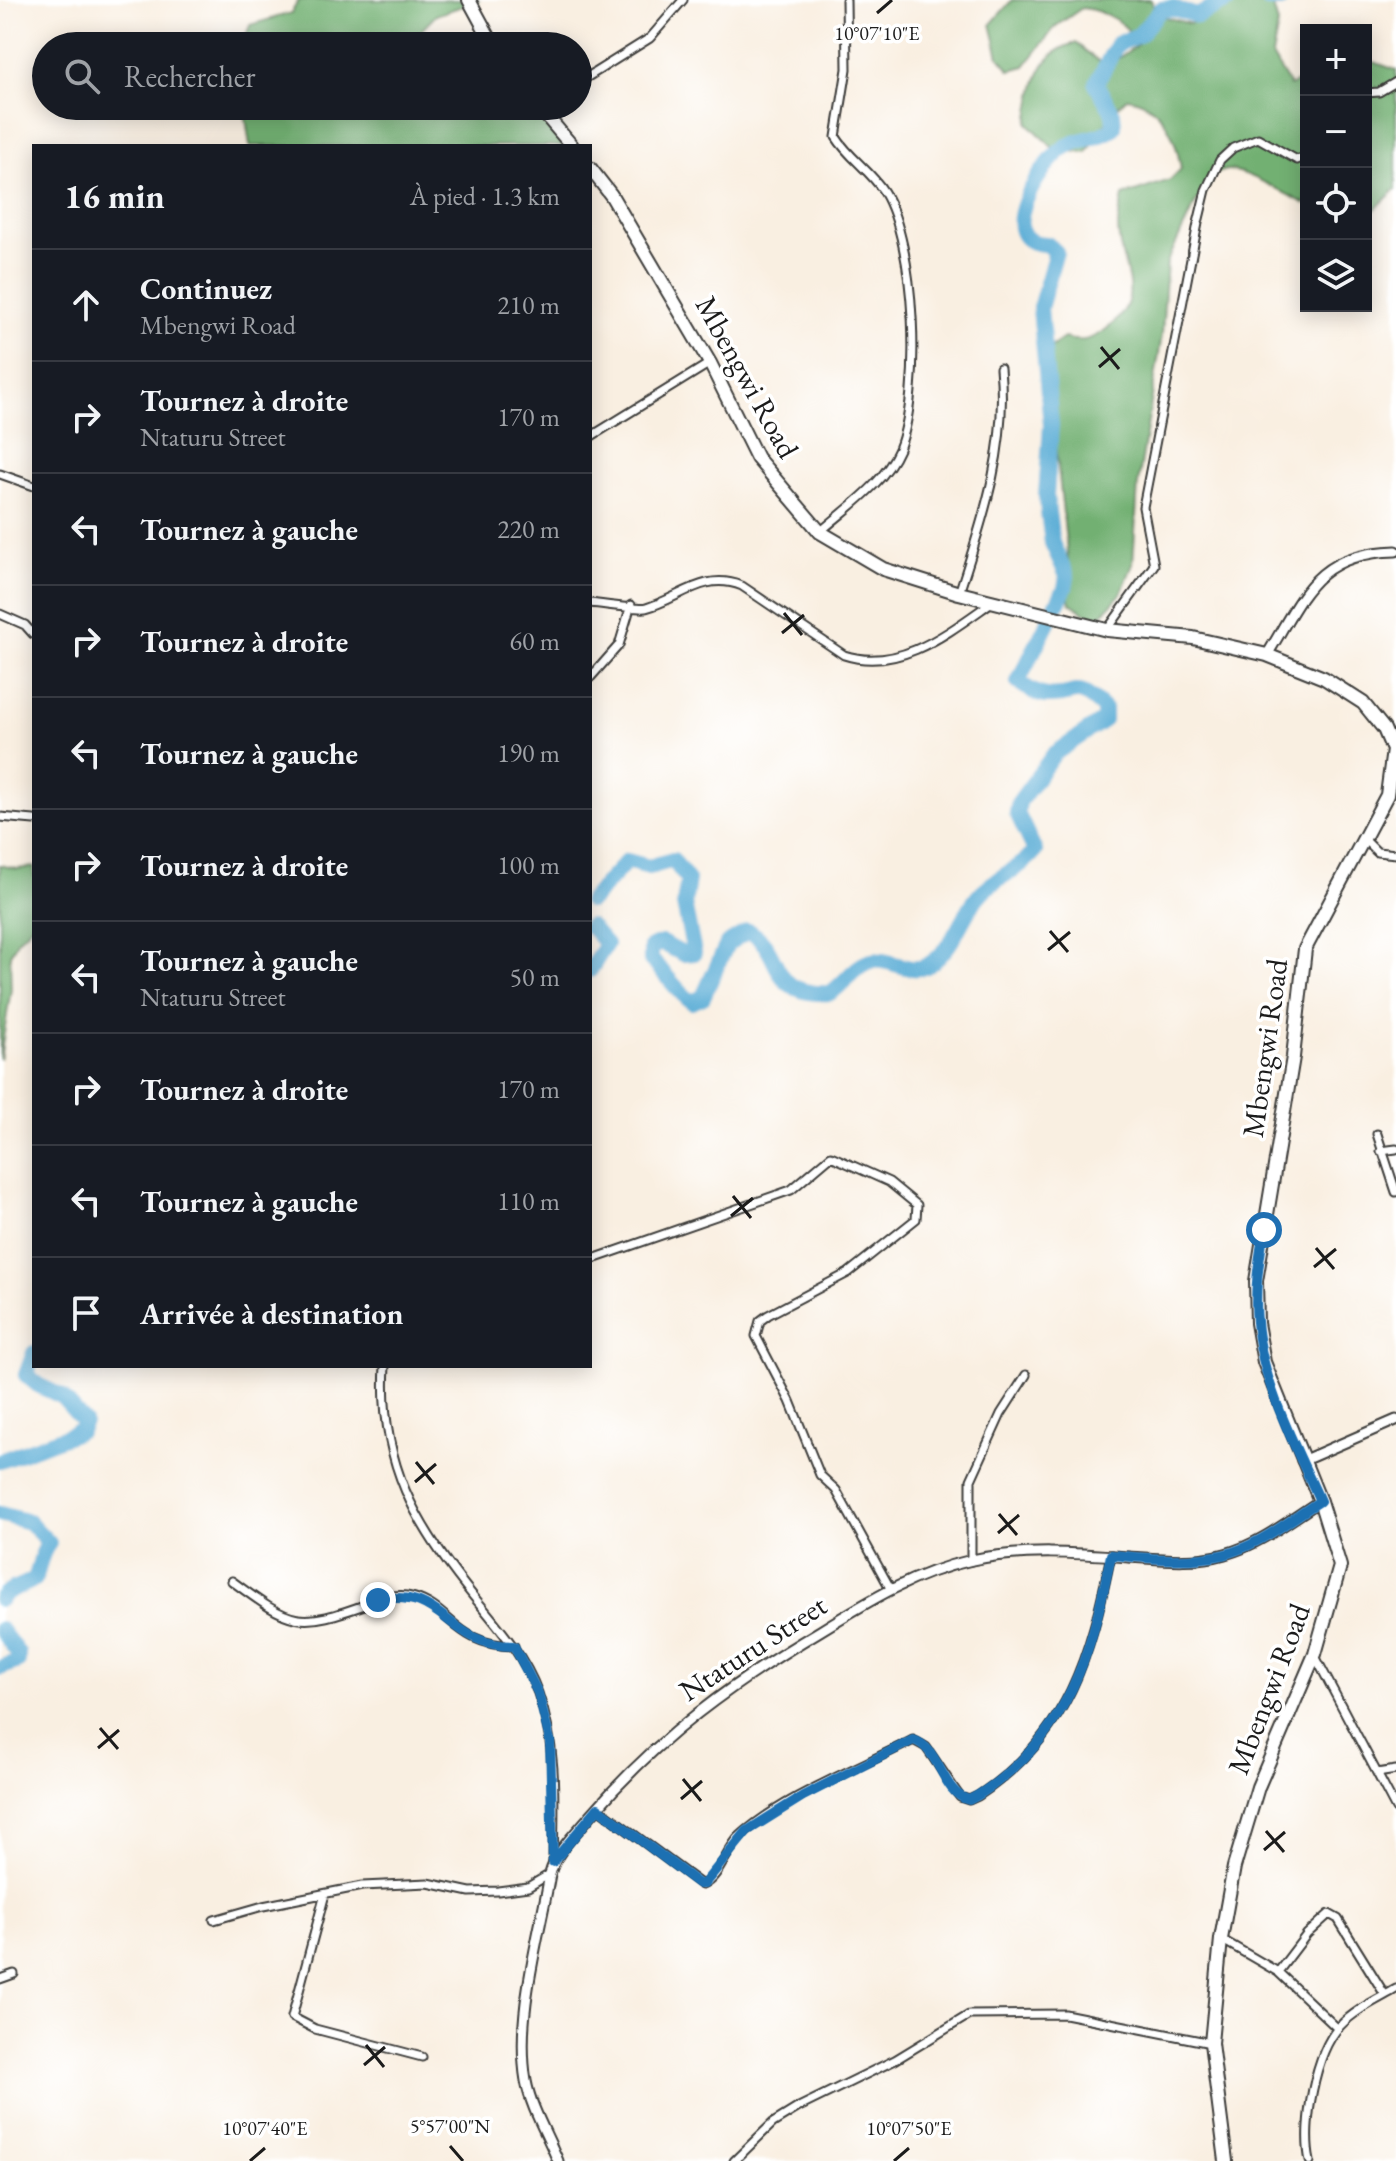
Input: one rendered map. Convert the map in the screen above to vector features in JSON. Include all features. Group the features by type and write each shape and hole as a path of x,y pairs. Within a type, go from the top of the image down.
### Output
{"main road":[{"path":"469,0 486,32"},
{"path":"550,120 570,144"},
{"name":"Mbengwi Road","path":"592,171 611,195 710,363 757,458 820,532 883,569 959,593 1107,630 1193,638 1267,655 1324,678 1363,703 1384,729 1393,750 1387,795 1305,949 1293,1057 1256,1281 1257,1323 1264,1362 1320,1501 1340,1566 1315,1654 1258,1787 1234,1867 1221,1939 1211,2043 1226,2161"}],"street":[{"path":"592,74 650,38 683,0"},
{"path":"820,532 871,488 899,448 910,398 914,322 891,207 876,181 836,137 847,69 846,0"},
{"path":"1372,93 1396,82"},
{"path":"1107,630 1154,565 1143,507 1170,355 1206,190 1225,155 1258,138 1289,158 1300,159"},
{"path":"592,436 710,363"},
{"path":"959,593 995,475 1002,427 1000,368"},
{"path":"0,474 32,485"},
{"path":"1267,655 1318,577 1353,555 1396,551"},
{"path":"592,603 647,608 705,582 726,580 742,586 844,655 864,662 887,661 926,645 994,601"},
{"path":"592,676 619,645 631,605"},
{"path":"0,614 25,625 32,633"},
{"path":"0,817 32,820"},
{"path":"1365,840 1377,852 1396,854"},
{"path":"1377,1134 1396,1192"},
{"path":"1381,1151 1396,1149"},
{"path":"592,1259 791,1190 831,1156 889,1182 917,1205 916,1219 848,1273 768,1315 760,1321 756,1336 790,1401 820,1475 836,1490 890,1588"},
{"path":"385,1368 386,1408 395,1462 406,1495 424,1532 514,1646 538,1693 550,1740 553,1862"},
{"path":"971,1561 971,1480 1001,1414 1026,1375"},
{"path":"1302,1461 1396,1420"},
{"name":"Ntaturu Street","path":"558,2161 526,2082 525,2054 529,1995 550,1874 553,1862 653,1748 704,1705 755,1670 912,1577 971,1561 1056,1552 1172,1559 1224,1555 1260,1538 1320,1501"},
{"path":"598,1808 702,1885 709,1881 733,1844 747,1831 803,1796 913,1740 926,1747 960,1797 969,1800 978,1796 1047,1735 1091,1643 1111,1555"},
{"path":"232,1581 271,1610 303,1622 331,1617 378,1600 401,1595 414,1597 460,1632 481,1642 514,1646"},
{"path":"1315,1654 1396,1809"},
{"path":"1377,1773 1396,1770"},
{"path":"214,1920 362,1886 428,1883 470,1892 498,1891 528,1887 550,1874"},
{"path":"325,1894 292,2017 315,2029 422,2057"},
{"path":"1278,1972 1307,1934 1329,1914 1338,1919 1385,1995"},
{"path":"1221,1939 1278,1972 1337,2028"},
{"path":"0,1979 14,1974"},
{"path":"1310,2161 1305,2139 1326,2047 1337,2028 1396,1989"},
{"path":"734,2161 773,2123 895,2060 969,2015 1065,2014 1211,2043"}],"green space":[{"path":"299,0 480,0 436,15 420,32 247,32 250,25 291,13"},
{"path":"1012,0 1151,0 1158,15 1190,24 1209,11 1228,5 1249,3 1273,6 1278,24 1272,56 1290,86 1300,81 1300,201 1244,174 1227,170 1221,172 1205,183 1206,190 1196,202 1167,262 1162,335 1138,484 1133,564 1121,594 1097,620 1070,603 1066,587 1069,571 1049,381 1051,347 1064,338 1090,338 1119,318 1129,294 1118,227 1123,196 1170,180 1181,169 1176,145 1166,123 1159,114 1139,101 1127,98 1114,110 1087,153 1054,149 1028,123 1040,73 1053,54 1076,43 1106,67 1138,44 1115,19 1082,8 1056,26 1025,66 1010,70 999,57 991,24"},
{"path":"1372,63 1396,70 1396,189 1372,212 1372,96"},
{"path":"246,120 556,120 562,130 564,144 250,144"},
{"path":"0,865 17,869 32,867 32,925 17,941 10,955 11,989 0,1059"}],"waterway":[{"path":"592,899 627,861 649,867 673,860 688,880 684,904 694,953 683,954 662,943 651,947 651,960 686,998 692,1002 703,997 727,944 748,931 760,939 785,980 795,988 830,993 868,962 883,961 913,968 928,965 952,940 982,892 1035,851 1017,813 1019,802 1054,754 1104,720 1104,709 1080,692 1043,695 1018,682 1065,588 1067,576 1052,543 1046,496 1051,425 1040,308 1056,252 1047,244 1030,241 1022,231 1021,218 1033,185 1054,157 1070,144 1103,134 1114,127 1113,113 1096,84 1117,44 1139,35 1161,9 1173,8 1197,16 1229,0"},
{"path":"1267,0 1280,0"},
{"path":"592,928 606,944 592,967"},
{"path":"0,1461 72,1434 80,1430 84,1422 61,1396 38,1385 26,1375 32,1358"},
{"path":"0,1514 29,1522 49,1543 34,1579 0,1599"},
{"path":"0,1629 18,1653 18,1661 0,1668"}],"route":[{"path":"378,1600 401,1595 414,1597 426,1603 460,1632 496,1646 514,1646 538,1693 550,1740 553,1862 598,1808 699,1884 704,1884 733,1844 747,1831 803,1796 913,1740 923,1744 958,1795 969,1800 987,1790 1047,1735 1080,1672 1091,1643 1111,1555 1172,1559 1224,1555 1260,1538 1320,1501 1264,1362 1257,1323 1256,1281 1264,1230"}]}
